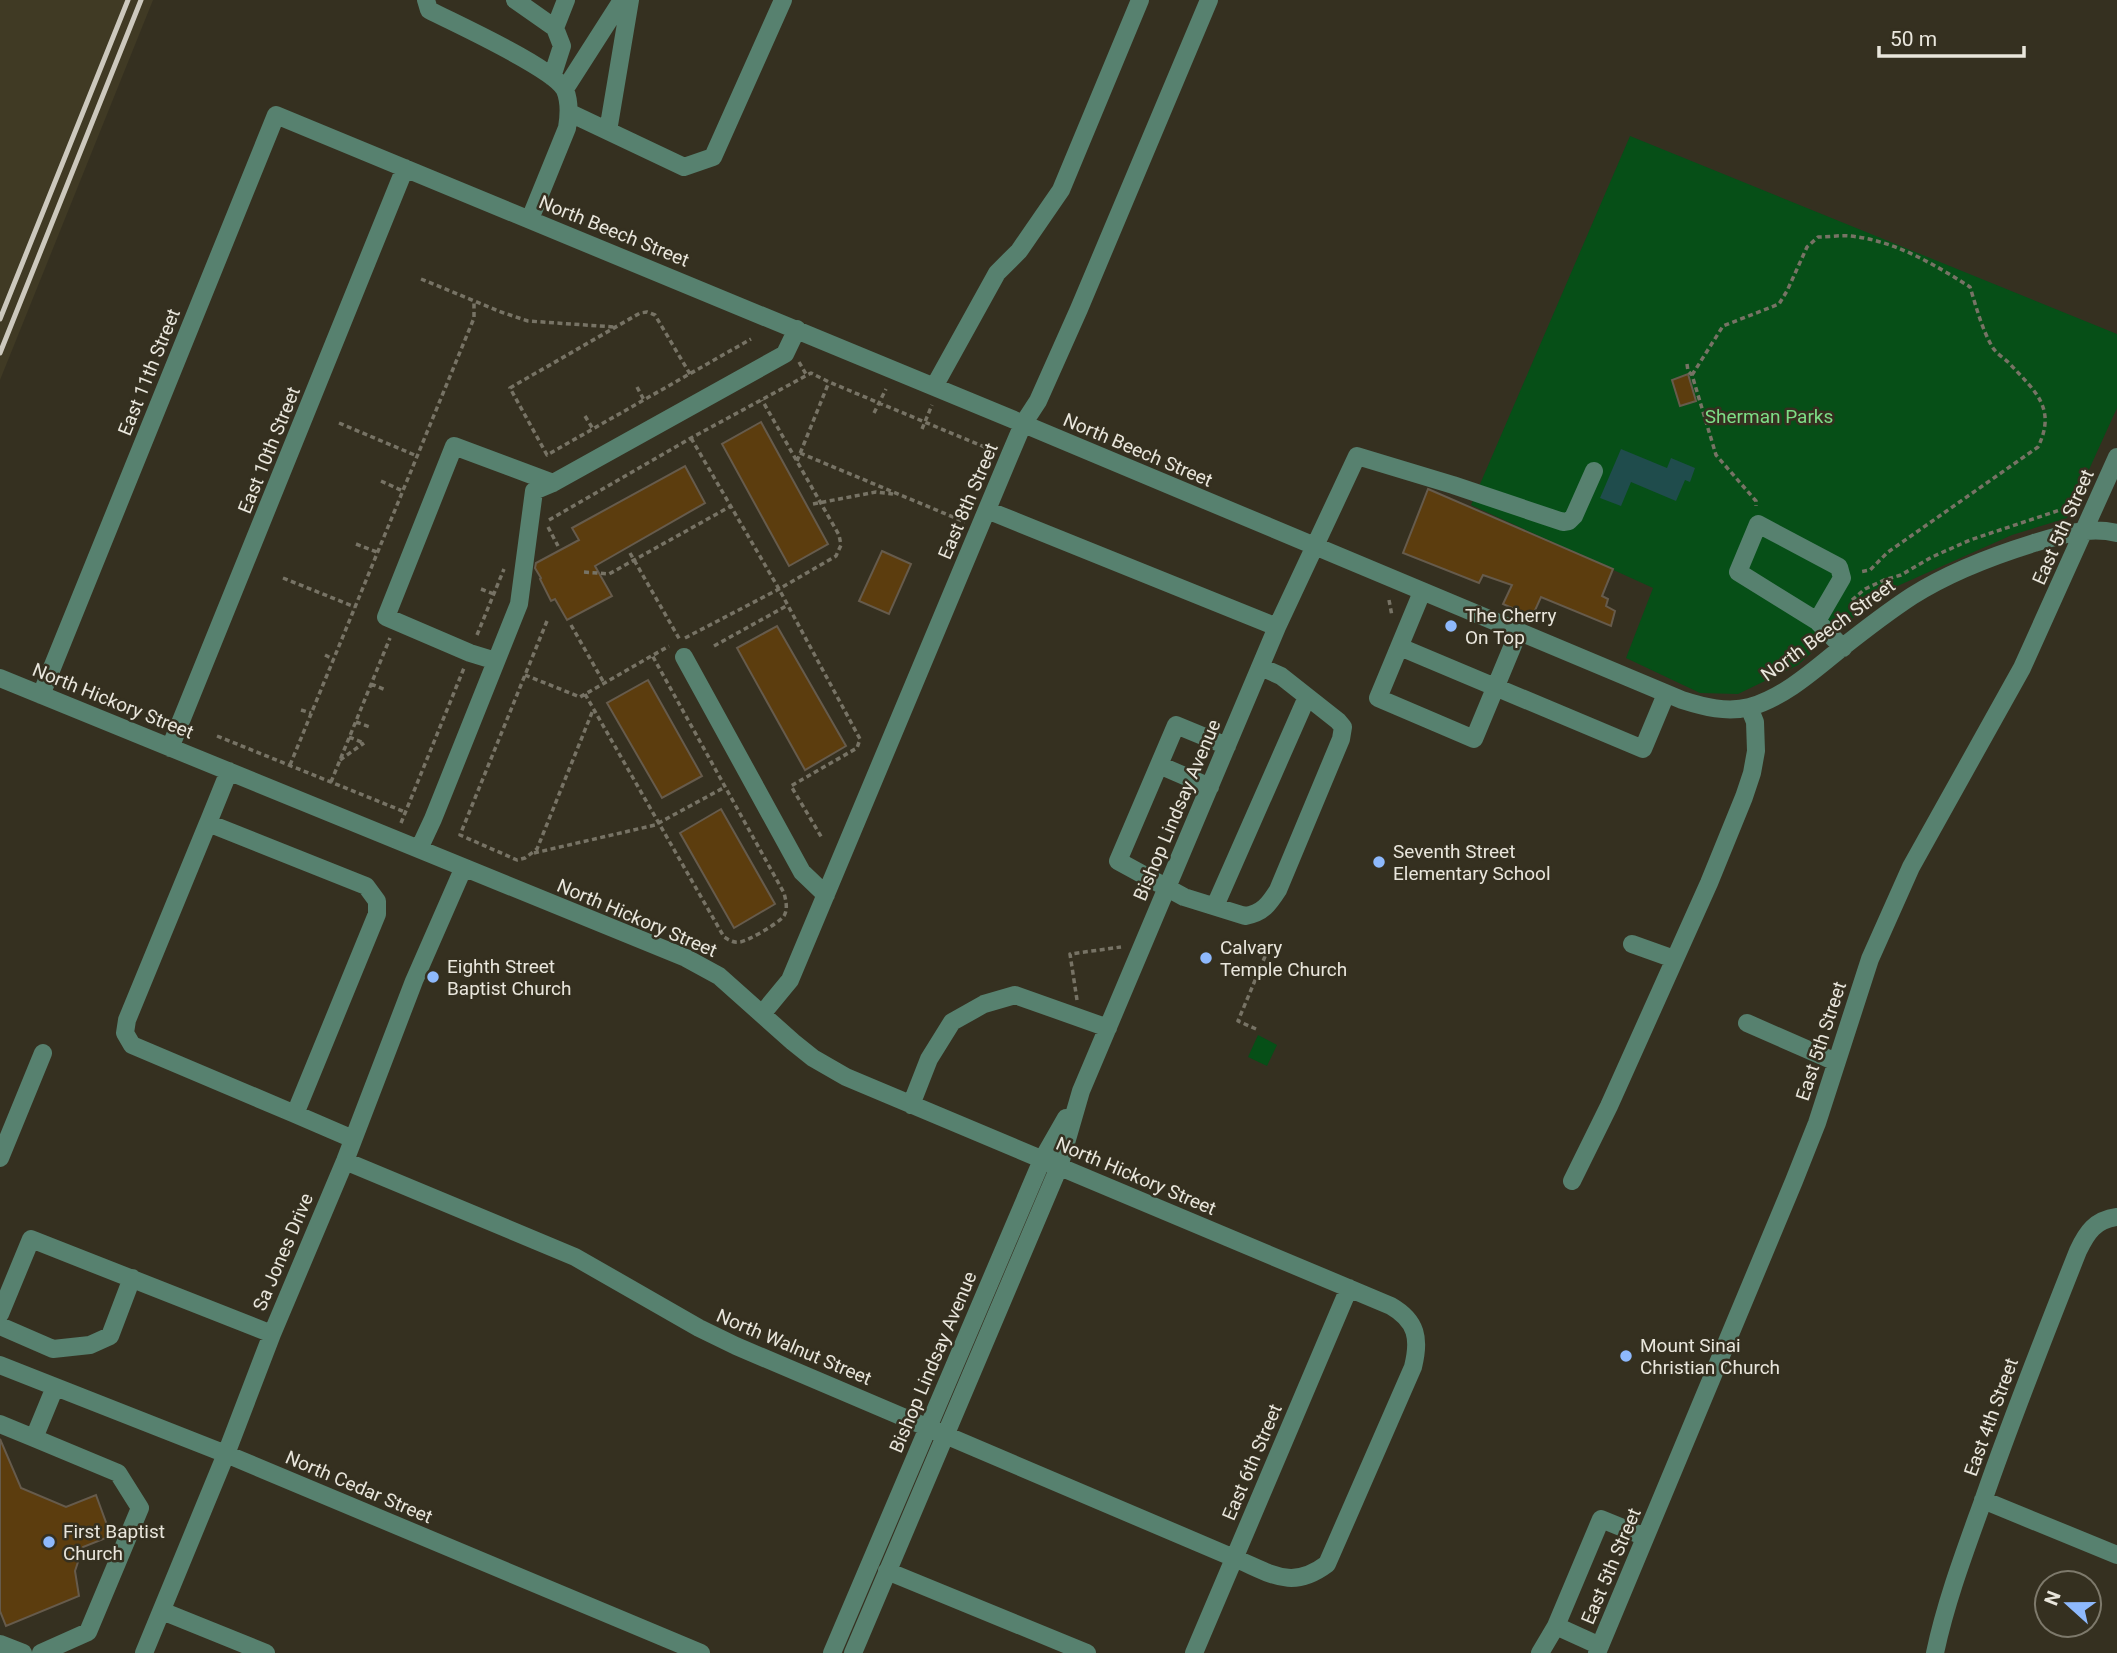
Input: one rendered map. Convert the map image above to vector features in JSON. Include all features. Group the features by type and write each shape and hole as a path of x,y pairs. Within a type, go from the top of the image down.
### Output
{"street":[{"path":"426,0 429,10 545,70 558,83 570,113 567,128 530,219"},
{"path":"515,0 555,28 562,46 558,83"},
{"path":"555,28 566,0"},
{"path":"558,83 622,0"},
{"path":"608,131 630,0"},
{"path":"570,113 684,167 713,157 783,0"},
{"path":"935,385 998,273 1018,251 1061,190 1140,0"},
{"name":"East 8th Street","path":"762,1014 790,981 1023,424 1038,401 1079,309 1209,0"},
{"name":"East 11th Street","path":"41,695 276,115 326,135"},
{"name":"North Beech Street","path":"326,135 935,385 1682,701 1714,709 1749,707 1785,692 1885,614 1961,570 2054,537 2085,530 2117,533"},
{"name":"East 10th Street","path":"170,748 405,168"},
{"path":"419,849 519,604 534,491 785,354 797,329"},
{"path":"496,661 470,653 386,617 454,446 553,483"},
{"name":"Bishop Lindsay Avenue","path":"832,1653 937,1431 1278,627 1357,456 1563,522 1574,516 1594,471"},
{"name":"East 5th Street","path":"1598,1649 1817,1123 1870,959 1911,867 2022,668 2117,457"},
{"path":"987,510 1278,627"},
{"path":"1817,621 1842,578 1839,567 1758,524 1738,572 1817,621 1843,648"},
{"path":"1422,592 1378,698 1474,738 1518,632"},
{"path":"1399,647 1643,749 1666,694"},
{"path":"682,649 802,872 826,895"},
{"path":"1227,746 1176,725 1118,861 1184,897 1245,916 1267,908 1278,890 1341,739 1343,727 1281,676 1261,667"},
{"name":"North Hickory Street","path":"0,678 686,958 719,976 813,1058 846,1077 1403,1313 1416,1336 1417,1352 1413,1367 1327,1564 1309,1576 1289,1579 1234,1558"},
{"path":"1215,906 1307,697"},
{"path":"1572,1181 1609,1106 1709,883 1752,773 1756,751 1755,722 1749,707"},
{"path":"1160,765 1210,787"},
{"path":"229,771 127,1020 125,1033 132,1045 353,1139"},
{"path":"208,823 366,886 377,901 377,914 295,1114"},
{"name":"Sa Jones Drive","path":"144,1653 272,1334 345,1161 414,981 463,869"},
{"path":"1632,944 1675,959"},
{"path":"911,1105 929,1059 952,1022 984,1004 1015,995 1108,1028"},
{"path":"1747,1023 1836,1062"},
{"path":"0,1158 43,1053"},
{"name":"North Walnut Street","path":"345,1161 575,1257 699,1328 1234,1558"},
{"name":"East 4th Street","path":"1934,1653 1954,1581 2077,1251 2094,1226 2105,1219 2117,1217"},
{"path":"0,1314 31,1239 272,1334"},
{"path":"0,1326 53,1349 90,1345 110,1336 132,1278"},
{"name":"East 6th Street","path":"1194,1653 1349,1288"},
{"name":"North Cedar Street","path":"0,1365 226,1454 701,1653"},
{"path":"34,1438 55,1387"},
{"path":"0,1424 118,1473 140,1508 88,1632 41,1653"},
{"name":"Bishop Lindsay Avenue","path":"853,1653 887,1571 937,1431"},
{"path":"1983,1500 2117,1555"},
{"path":"1540,1653 1556,1626 1601,1519 1646,1537"},
{"path":"887,1571 1087,1653"},
{"path":"162,1611 266,1653"},
{"path":"1556,1626 1598,1649"},
{"path":"0,1644 23,1653"}],"path":[{"path":"1692,375 1723,326 1779,304 1807,247 1818,237 1850,236 1887,244 1969,286 1994,349 2040,398 2046,418 2044,434 2038,447 1888,552 1870,570 1853,573"},
{"path":"421,279 528,321 616,327"},
{"path":"290,765 474,318 474,301"},
{"path":"690,374 655,315 647,312 640,313 510,388 547,455 751,340"},
{"path":"798,359 807,376"},
{"path":"1687,364 1716,455 1756,501 1756,508"},
{"path":"546,522 691,438 811,373 1009,457"},
{"path":"797,461 829,382"},
{"path":"637,387 644,400"},
{"path":"874,413 886,389"},
{"path":"762,399 839,535 841,545 836,556 779,589"},
{"path":"922,429 932,405"},
{"path":"585,416 593,429"},
{"path":"339,423 417,456"},
{"path":"691,438 788,605 860,739 857,748 791,786 822,838"},
{"path":"800,453 964,521 978,531"},
{"path":"380,481 403,491"},
{"path":"813,504 876,492 899,494"},
{"path":"584,572 610,574 731,506"},
{"path":"356,544 377,552"},
{"path":"630,552 682,649"},
{"path":"477,635 505,566"},
{"path":"283,578 355,607"},
{"path":"481,589 494,594"},
{"path":"714,646 788,605"},
{"path":"547,621 460,835 517,860 658,823 725,787"},
{"path":"571,625 604,683"},
{"path":"331,782 392,634"},
{"path":"325,655 333,659"},
{"path":"524,675 583,696 724,937 733,943 743,942 776,923 784,915 787,904 784,893 652,655"},
{"path":"399,828 466,664"},
{"path":"371,684 386,690"},
{"path":"532,854 537,849 593,709"},
{"path":"301,710 311,713"},
{"path":"356,722 370,727"},
{"path":"217,736 405,812"},
{"path":"340,761 364,743 349,737"},
{"path":"1077,1004 1070,954 1123,947"},
{"path":"1256,1029 1238,1021 1269,947"}],"shaded area":[{"path":"0,0 153,0 0,380"}],"green space":[{"name":"Sherman Parks","path":"1630,136 2117,334 2117,408 2067,518 2012,535 1893,588 1834,632 1798,665 1738,694 1700,693 1626,658 1653,588 1471,505"},
{"path":"1258,1035 1277,1045 1267,1066 1248,1057"}],"water":[{"path":"1621,449 1667,468 1671,458 1695,468 1690,482 1685,480 1676,501 1631,482 1621,506 1600,498"}],"building":[{"path":"1688,374 1696,401 1680,406 1672,380"},
{"path":"761,422 828,544 789,566 722,444"},
{"path":"685,466 705,503 595,566 612,596 567,620 555,599 551,601 535,568 536,563 579,540 572,528"},
{"path":"1428,489 1613,569 1602,596 1608,599 1606,606 1615,611 1611,626 1541,597 1532,617 1503,604 1512,585 1483,575 1479,583 1403,553"},
{"path":"882,551 911,564 889,614 859,601"},
{"path":"777,626 846,746 805,770 737,648"},
{"path":"648,680 702,776 662,798 607,703"},
{"path":"721,809 775,904 734,928 680,833"},
{"name":"First Baptist Church","path":"0,1439 21,1488 66,1507 96,1495 111,1536 83,1547 75,1571 79,1596 6,1626 0,1611"}],"railway":[{"path":"0,319 128,0"},
{"path":"0,353 141,0"}],"place":[{"name":"The Cherry On Top","path":"1451,626"},
{"name":"Seventh Street Elementary School","path":"1379,862"},
{"name":"Calvary Temple Church","path":"1206,958"},
{"name":"Eighth Street Baptist Church","path":"433,977"},
{"name":"Mount Sinai Christian Church","path":"1626,1356"},
{"name":"First Baptist Church","path":"49,1542"}]}
